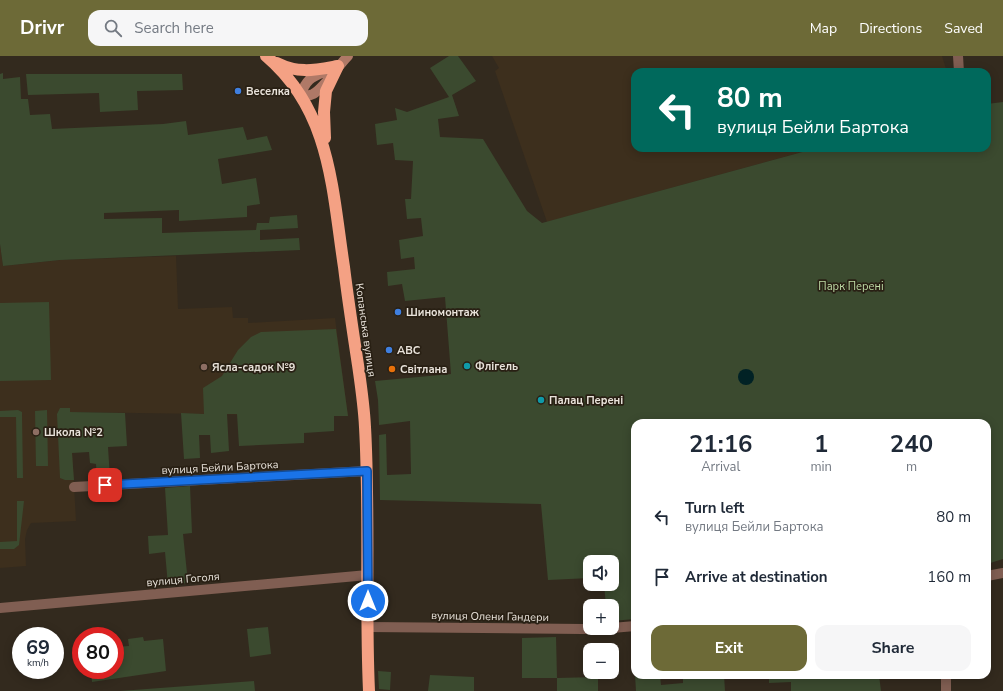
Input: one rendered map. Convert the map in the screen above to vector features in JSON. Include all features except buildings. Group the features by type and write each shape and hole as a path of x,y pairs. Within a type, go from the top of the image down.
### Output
{"highway":[{"path":"269,58 288,68 298,70 315,70 338,66"},
{"name":"Копанська вулиця","path":"269,58 301,95 313,117 325,149 334,199 363,401 367,471 368,627"},
{"path":"325,149 324,112 326,91 338,66"},
{"path":"360,691 368,627"},
{"path":"368,627 369,691"}],"main road":[{"path":"338,66 311,78 306,83 301,95 306,96 319,90 348,56"}],"street":[{"path":"958,56 959,68"},
{"name":"вулиця Бейли Бартока","path":"74,487 367,471"},
{"path":"991,575 1003,573"},
{"name":"вулиця Гоголя","path":"0,608 368,575"},
{"name":"вулиця Олени Гандери","path":"619,627 631,626"},
{"name":"вулиця Олени Гандери","path":"368,627 583,629"},
{"path":"946,679 946,691"}],"shaded area":[{"path":"492,56 942,56 946,68 631,68 631,152 802,152 547,222 495,71 499,68"},
{"name":"Ясла-садок №9","path":"0,244 3,266 60,260 176,256 178,309 232,307 233,318 248,318 248,323 335,318 348,416 70,412 76,521 31,523 27,530 25,539 26,566 0,568"}],"green space":[{"name":"Парк Перені","path":"449,56 458,56 476,81 452,95 459,116 438,119 440,137 483,139 527,211 542,223 802,152 991,152 991,104 1003,102 1003,559 991,563 991,419 631,419 631,619 619,620 619,599 605,599 605,591 619,591 619,555 583,555 583,578 548,580 541,504 380,500 379,435 386,434 387,475 411,474 410,421 379,425 378,400 375,381 451,374 445,297 405,301 402,284 388,286 387,272 415,269 414,257 401,259 399,240 423,236 421,218 407,219 405,199 411,199 413,161 395,160 393,143 377,145 375,124 397,120 395,108 407,112 449,97 430,68"},
{"path":"3,73 3,79 20,77 21,99 28,99 30,115 50,114 52,129 163,124 186,121 188,135 243,127 247,140 267,136 272,150 218,159 222,184 256,178 260,204 247,206 247,217 179,221 179,210 104,213 104,219 162,218 162,233 256,230 257,223 269,223 270,217 297,215 298,228 260,230 260,240 299,238 300,250 60,260 3,266 0,244 0,74"},
{"path":"26,74 182,74 183,90 137,91 138,110 100,112 99,93 28,95"},
{"path":"49,302 51,380 0,381 0,303"},
{"path":"336,329 348,416 334,416 334,431 304,433 304,443 239,446 237,414 227,414 229,451 211,453 210,435 199,435 200,458 184,459 181,413 204,414 203,388 222,376 238,350 251,337 261,332"},
{"path":"60,408 70,408 70,412 125,413 127,446 108,447 110,478 97,479 96,464 90,463 89,452 72,453 74,480 65,480 60,478 57,414"},
{"path":"18,410 22,412 23,478 17,478 16,417 0,417 0,411"},
{"path":"47,410 48,466 36,466 35,411"},
{"path":"190,486 192,533 183,534 188,583 168,585 165,552 149,554 148,536 168,535 165,488"},
{"path":"17,501 24,501 19,545 14,549 0,549 0,542 17,541"},
{"path":"268,627 271,654 250,657 247,629"},
{"path":"143,637 144,641 163,639 166,671 124,677 124,646 129,646 128,639"},
{"path":"556,637 557,678 522,678 522,638"},
{"path":"378,671 391,672 390,690 379,689"},
{"path":"430,675 474,677 474,691 428,691"},
{"path":"583,677 583,679 598,679 598,691 557,691 557,678"},
{"path":"92,679 112,679 92,682"},
{"path":"635,679 660,679 661,685 683,683 683,679 724,679 725,691 636,691"},
{"path":"769,679 880,679 881,691 791,691 791,682 769,683"},
{"path":"254,681 255,691 120,691"}],"water":[{"path":"743,369 749,369 754,374 752,383 749,385 743,385 738,380 738,374"}],"place":[{"name":"Веселка","path":"238,91"},
{"name":"Шиномонтаж","path":"398,312"},
{"name":"ABC","path":"389,350"},
{"name":"Флігель","path":"467,366"},
{"name":"Ясла-садок №9","path":"204,367"},
{"name":"Світлана","path":"392,369"},
{"name":"Палац Перені","path":"541,400"},
{"name":"Школа №2","path":"36,432"}],"route":[{"path":"105,485 367,471 368,601"}]}
